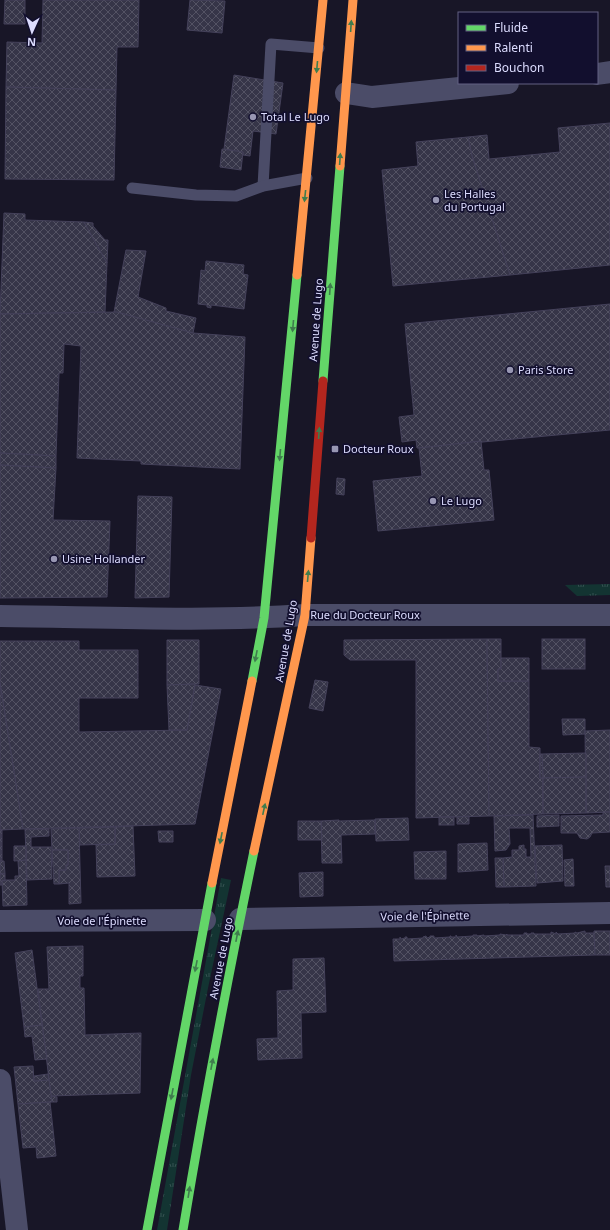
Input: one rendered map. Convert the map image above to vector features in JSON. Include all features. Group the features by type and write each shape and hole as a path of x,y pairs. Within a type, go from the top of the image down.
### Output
{"main road":[{"name":"Avenue de Lugo","path":"147,1230 205,920 264,618 323,0"},
{"name":"Avenue de Lugo","path":"183,1230 197,1144 240,919 305,615 353,0"},
{"path":"137,1230 150,1210"}],"street":[{"path":"598,74 610,72"},
{"path":"346,93 372,97 498,84"},
{"name":"Rue du Docteur Roux","path":"0,616 264,618 305,615 610,615"},
{"name":"Voie de l'Épinette","path":"240,919 610,913"},
{"name":"Voie de l'Épinette","path":"0,921 205,920"},
{"path":"0,1080 17,1230"}],"lane":[{"path":"263,186 270,44 319,48"},
{"path":"132,188 196,195 236,196 263,186 307,178"}],"green space":[{"path":"610,584 610,595 577,596 565,585"},
{"path":"221,878 231,880 191,1075 167,1230 157,1230"}],"building":[{"path":"5,0 25,0 25,24 4,24"},
{"path":"43,0 139,0 138,47 117,47 116,90 6,87 7,42 42,43"},
{"path":"190,0 225,1 222,33 187,30"},
{"name":"Total Le Lugo","path":"234,75 283,83 276,134 253,131 250,156 243,155 243,152 224,149"},
{"path":"6,87 116,90 114,180 5,179"},
{"path":"610,123 610,265 510,275 472,156 468,137 487,135 489,159 560,152 558,128"},
{"name":"Les Halles du Portugal","path":"468,137 472,156 510,275 393,286 382,170 418,166 416,142"},
{"path":"222,149 243,152 241,170 220,167"},
{"path":"4,213 25,214 25,220 84,222 107,263 105,312 0,314"},
{"path":"84,222 93,223 93,226 105,240 108,240 107,263"},
{"path":"126,250 146,251 138,297 166,308 166,311 196,318 193,333 114,312"},
{"path":"206,261 244,265 243,274 248,275 244,309 211,305 211,308 207,307 207,305 198,304 201,270 205,271"},
{"name":"Paris Store","path":"610,304 610,430 419,448 417,448 416,440 402,442 399,417 414,415 405,324"},
{"path":"117,312 193,333 245,337 240,469 141,464 141,461 77,458 81,346 64,344 63,373 59,373 56,456 0,453 0,314"},
{"name":"Le Lugo","path":"481,441 484,470 489,470 494,520 378,531 373,481 422,476 419,448"},
{"path":"0,453 56,456 56,468 0,465"},
{"name":"Usine Hollander","path":"0,465 56,468 53,520 110,521 107,597 0,598"},
{"path":"337,478 345,479 344,495 336,494"},
{"path":"138,496 172,497 169,597 135,598"},
{"path":"487,639 489,816 416,818 416,660 350,660 344,655 344,640"},
{"path":"487,639 501,639 501,669 498,669 498,681 529,681 529,747 540,748 540,778 543,778 543,814 489,816"},
{"path":"542,639 585,639 585,669 542,669"},
{"path":"167,640 199,640 199,684 167,685"},
{"path":"0,641 79,641 79,650 138,650 138,698 79,698 79,732 187,730 195,685 221,689 195,824 23,829 0,683"},
{"path":"501,658 529,658 529,681 498,681 498,669 501,669"},
{"path":"315,680 328,682 323,711 309,708"},
{"path":"0,683 23,829 0,830"},
{"path":"195,684 187,730 169,730 167,685"},
{"path":"562,719 585,719 585,734 563,735"},
{"path":"610,730 610,812 586,813 585,731"},
{"path":"586,753 586,777 543,778 542,754"},
{"path":"540,754 542,754 543,778 540,778"},
{"path":"586,777 586,813 543,814 543,778"},
{"path":"603,812 610,812 610,832 592,833 587,839 580,838 577,833 561,833 561,816 603,815"},
{"path":"533,815 536,886 504,887 503,858 512,857 512,850 519,850 519,846 524,845 524,849 526,849 526,857 531,857 530,828 509,828 510,844 506,850 495,851 494,816"},
{"path":"559,815 559,826 537,827 537,816"},
{"path":"469,816 469,824 457,824 457,817"},
{"path":"439,817 454,817 454,825 439,825"},
{"path":"408,818 409,840 376,841 375,819"},
{"path":"375,820 375,834 341,835 342,863 322,863 321,821"},
{"path":"298,821 321,821 322,840 298,840"},
{"path":"133,826 135,876 97,877 96,845 115,844 115,827"},
{"path":"115,827 115,844 80,845 79,828"},
{"path":"79,828 81,903 69,904 69,883 59,884 59,870 66,870 66,865 68,865 68,850 52,850 51,829"},
{"path":"25,829 49,829 49,836 31,837 31,847 51,847 52,879 27,880"},
{"path":"0,830 2,830 2,861 0,861"},
{"path":"158,831 173,831 173,842 159,842"},
{"path":"487,843 488,870 458,872 458,844"},
{"path":"562,845 563,881 537,883 535,846"},
{"path":"14,846 26,846 26,860 14,861"},
{"path":"52,850 68,850 68,865 66,865 66,870 59,870 59,884 54,884"},
{"path":"446,851 446,879 415,879 414,852"},
{"path":"495,858 503,858 504,887 496,887"},
{"path":"573,859 574,886 565,886 564,860"},
{"path":"26,860 27,905 3,906 2,880 15,880 15,876 19,876 18,861"},
{"path":"0,861 4,861 5,874 0,874"},
{"path":"605,866 610,866 610,887 606,887"},
{"path":"323,872 323,896 300,897 299,873"},
{"path":"0,874 5,874 5,881 2,880 2,885 0,885"},
{"path":"585,931 585,933 594,933 595,955 394,961 393,939 400,939 400,937 401,939 407,937 407,939 423,938 426,936 427,938 434,936 434,938 450,936 456,937 456,935 457,937 500,934 524,935 524,933 551,934 551,932 556,934 556,932 558,934"},
{"path":"594,931 610,931 610,955 595,955"},
{"path":"83,946 83,976 80,976 80,988 84,988 85,1035 141,1033 140,1093 51,1096 38,989 49,989 47,947"},
{"path":"32,950 42,1025 24,1027 15,953"},
{"path":"324,958 326,1012 301,1013 302,1058 258,1060 257,1039 278,1038 277,991 293,990 293,959"},
{"path":"42,1025 47,1059 35,1060 32,1036 25,1037 24,1027"},
{"path":"33,1066 34,1081 49,1080 52,1102 18,1104 14,1067"},
{"path":"48,1074 49,1080 34,1081 34,1076"},
{"path":"51,1096 57,1097 57,1102 52,1102"},
{"path":"50,1102 56,1156 37,1158 36,1147 23,1148 18,1104"}],"traffic: fast":[{"path":"323,381 340,166"},
{"path":"252,681 264,618 297,275"},
{"path":"183,1230 199,1135 254,851"},
{"path":"147,1230 212,883"}],"traffic: slow":[{"path":"297,275 323,0"},
{"path":"340,166 353,0"},
{"path":"254,851 305,615 311,538"},
{"path":"212,883 252,681"}],"traffic: jam":[{"path":"311,538 323,381"}],"place":[{"name":"Total Le Lugo","path":"253,117"},
{"name":"Les Halles du Portugal","path":"436,200"},
{"name":"Paris Store","path":"510,370"},
{"name":"Docteur Roux","path":"335,449"},
{"name":"Le Lugo","path":"433,501"},
{"name":"Usine Hollander","path":"54,559"}]}
